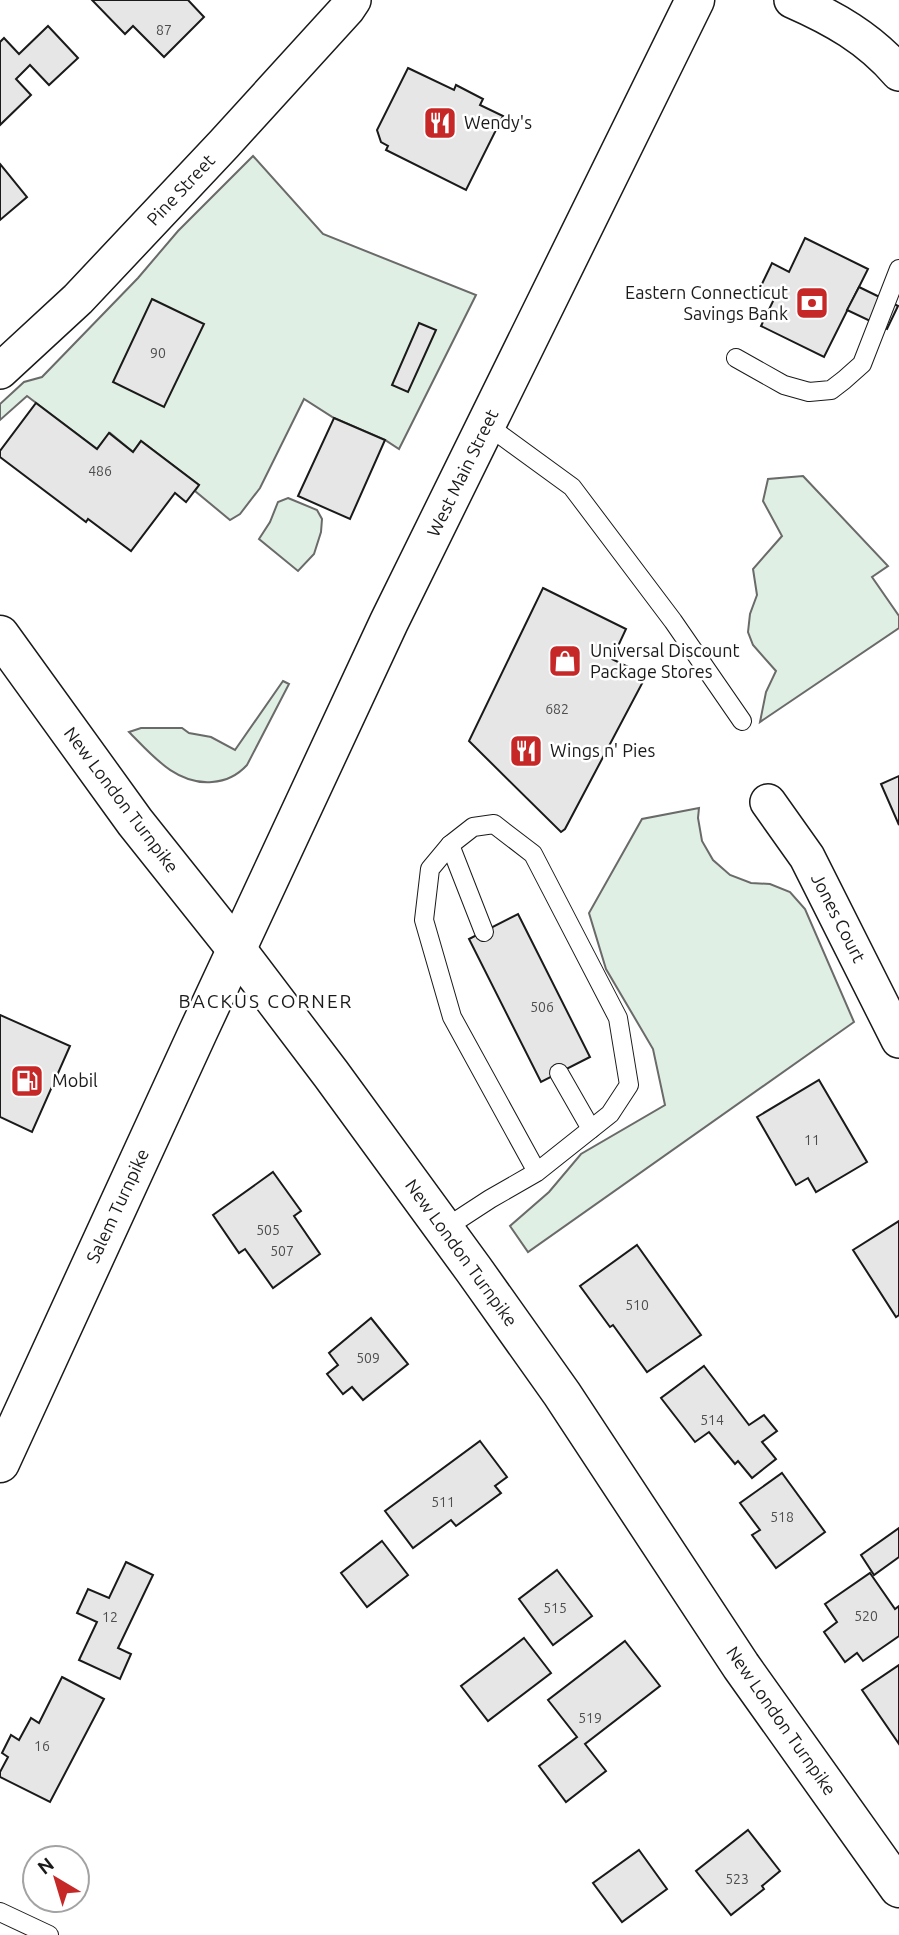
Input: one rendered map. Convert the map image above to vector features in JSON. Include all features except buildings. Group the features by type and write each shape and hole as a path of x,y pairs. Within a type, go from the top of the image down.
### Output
{"main road":[{"name":"West Main Street","path":"237,950 389,622 695,0"},
{"name":"New London Turnpike","path":"0,635 135,822 237,950 444,1229 562,1394 741,1666 899,1888"},
{"name":"Salem Turnpike","path":"0,1463 237,950"}],"street":[{"name":"Pine Street","path":"0,371 78,299 224,144 353,0"},
{"path":"792,0 855,32 899,73"},
{"name":"Jones Court","path":"768,802 807,857 899,1040"}],"lane":[{"path":"736,358 784,385 809,392 831,390 862,364 899,269"},
{"path":"487,425 572,487 673,621 742,721"},
{"path":"444,1229 537,1172 610,1114 629,1085 618,1018 533,855 494,824 473,827 450,845 430,869 424,920 452,1017 537,1172"},
{"path":"450,845 484,932"},
{"path":"559,1073 591,1129"},
{"path":"0,1912 49,1935"}],"green space":[{"path":"253,156 323,234 476,295 399,449 334,418 304,399 260,488 240,514 230,520 195,491 199,485 141,441 133,452 110,433 97,449 27,396 0,420 0,404 24,382 42,377 138,278 178,231"},
{"path":"803,476 888,566 872,577 899,616 899,628 760,722 766,692 776,671 753,645 748,632 750,614 757,595 753,569 782,536 763,501 768,479"},
{"path":"288,498 317,510 322,519 314,554 298,571 259,539 278,502"},
{"path":"283,681 289,684 247,765 227,779 199,782 176,774 156,759 129,732 141,728 182,728 189,733 211,737 235,750"},
{"path":"699,808 702,841 713,860 730,875 751,883 770,884 790,892 805,909 854,1022 528,1252 510,1226 549,1192 581,1154 665,1105 653,1049 606,969 589,913 642,819"}],"place":[{"name":"Wendy's","path":"440,123"},
{"name":"Eastern Connecticut Savings Bank","path":"812,303"},
{"name":"Universal Discount Package Stores","path":"565,661"},
{"name":"Wings n' Pies","path":"526,751"},
{"name":"Mobil","path":"27,1081"}],"district":[{"name":"BACKUS CORNER","path":"266,1001"}]}
